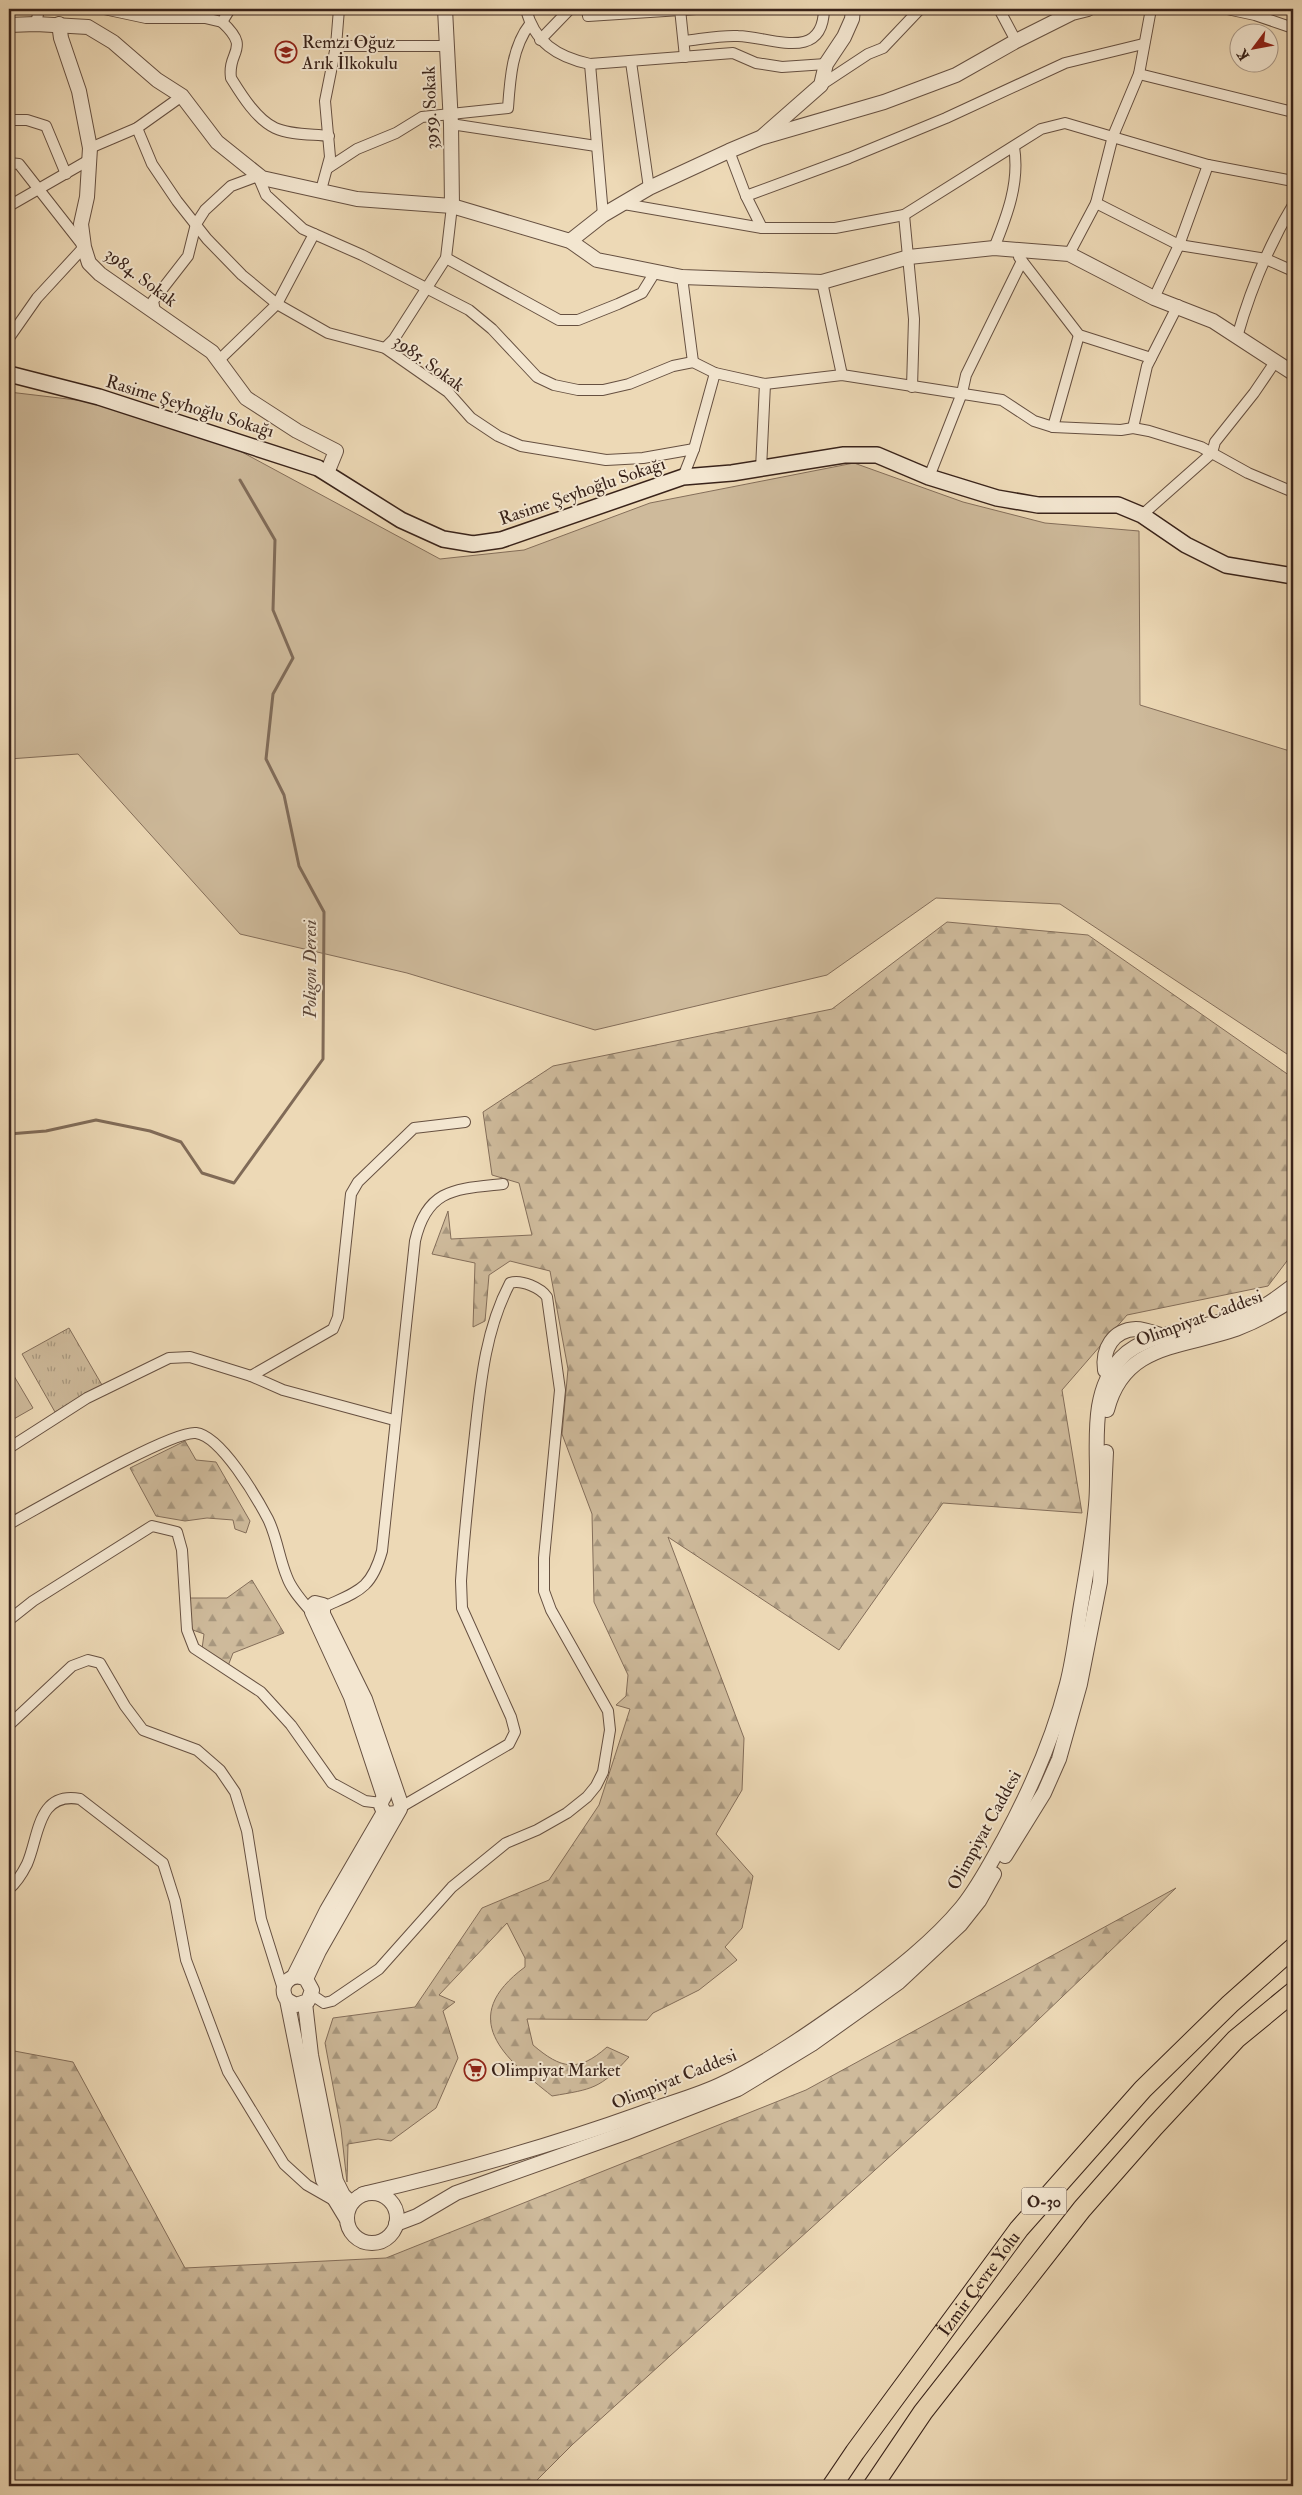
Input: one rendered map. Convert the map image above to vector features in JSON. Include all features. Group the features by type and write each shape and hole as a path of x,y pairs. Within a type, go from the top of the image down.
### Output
{"highway":[{"name":"İzmir Çevre Yolu","path":"832,2486 855,2452 1020,2229 1143,2089 1230,2004 1293,1948"},
{"name":"İzmir Çevre Yolu","path":"873,2486 923,2412 1082,2209 1154,2127 1236,2039 1293,1992"}],"main road":[{"name":"Rasime Şeyhoğlu Sokağı","path":"9,374 118,403 274,452 318,468 401,520 443,539 474,544 501,540 683,477 761,469 844,455 877,454 929,477 997,498 1038,505 1118,505 1142,515 1186,545 1226,565 1293,576"}],"street":[{"path":"36,24 39,9"},
{"path":"104,9 205,18 222,22 232,31 237,41 238,50 230,70 231,78 262,118 274,128 289,132 329,136"},
{"path":"222,22 230,9"},
{"path":"321,190 330,157 325,101 336,46 339,9"},
{"name":"3959. Sokak","path":"445,9 452,206"},
{"path":"526,9 530,24 540,40 571,60 590,64 732,53 756,63 782,67 826,64"},
{"path":"540,40 570,9"},
{"path":"587,9 588,16 696,9"},
{"path":"684,41 736,35 757,37 794,45 808,41 819,31 824,9"},
{"path":"821,85 826,64 844,37 852,19 853,9"},
{"path":"760,138 821,85 868,54 883,48 920,9"},
{"path":"999,9 1016,41"},
{"path":"570,241 603,215 648,188 729,151 760,138 884,102 956,75 1016,41 1072,13 1088,9"},
{"path":"1069,254 1096,203 1113,136 1138,74 1151,9"},
{"path":"1227,9 1253,12 1293,28"},
{"path":"680,10 685,57"},
{"path":"9,25 60,24 88,27 113,42 156,80 182,96 218,142 258,176 266,195 303,229 362,255 469,310 492,329 537,377 554,385 578,390 602,390 629,384 674,366 693,362 716,373 765,384 842,374 912,387 1002,400 1034,421 1053,427 1121,430 1133,428 1201,447 1248,473 1293,492"},
{"name":"3984. Sokak","path":"60,24 61,38 79,91 89,154 87,197 81,224 84,247 89,263 100,274 212,352 246,398 297,431 336,451 327,473"},
{"path":"450,119 508,108 510,78 520,37 530,24"},
{"path":"746,196 849,158 946,118 1065,63 1144,44"},
{"path":"336,46 446,46"},
{"path":"631,62 648,188"},
{"path":"590,64 603,215"},
{"path":"1138,74 1293,112"},
{"path":"9,206 36,189 66,174 89,154 137,128 182,96"},
{"path":"328,168 357,149 396,133 422,117 450,119 596,146"},
{"path":"9,120 27,120 46,126 66,174"},
{"path":"624,204 762,228 835,228 904,215 1041,129 1065,123 1208,165 1293,181"},
{"name":"3985. Sokak","path":"137,128 152,164 196,224 242,275 277,304 328,333 385,348 448,392 471,418 498,436 521,446 606,460 643,458 694,449"},
{"path":"994,248 1006,220 1011,199 1017,163 1014,147"},
{"path":"729,151 746,196 762,228"},
{"path":"9,163 19,164 36,189 84,247 37,298 9,338"},
{"path":"1154,298 1179,245 1208,165"},
{"path":"155,311 154,301 188,256 196,224 204,210 231,186 258,176 357,199 452,206 570,241 597,260 682,277 822,282 909,257 994,248 1069,254 1154,298 1178,305 1213,321 1293,373"},
{"path":"1096,203 1179,245 1266,259 1293,271"},
{"path":"1237,337 1245,310 1278,230 1293,205"},
{"path":"385,348 394,339 446,258 452,206"},
{"path":"904,215 914,319 912,387"},
{"path":"218,361 277,304 314,234"},
{"path":"1010,249 1022,261 1079,335 1151,358"},
{"path":"446,258 559,320 578,320 626,300 642,292 655,272"},
{"path":"929,477 962,393 966,375 1022,261"},
{"path":"682,277 693,362"},
{"path":"822,282 842,374"},
{"path":"1133,428 1140,392 1151,358 1178,305"},
{"path":"1053,427 1079,335"},
{"path":"1142,515 1212,453 1214,442 1254,393 1275,362"},
{"path":"683,477 694,449 716,373"},
{"path":"761,469 765,384"},
{"path":"252,1376 333,1329 338,1317 351,1194 358,1182 414,1128 465,1122"},
{"path":"320,1612 361,1590 377,1569 382,1551 394,1420 414,1241 420,1220 430,1204 444,1194 463,1188 503,1184"},
{"path":"285,1994 296,2005 308,1999 324,2003 332,2001 380,1969 452,1887 506,1843 537,1830 580,1802 596,1786 603,1772 610,1730 608,1711 551,1610 544,1591 544,1558 560,1390 547,1297 541,1290 527,1285 510,1283 502,1299 490,1335 480,1383 461,1581 462,1608 511,1717 515,1732 510,1744 390,1805 300,1978"},
{"name":"Olimpiyat Caddesi","path":"363,2194 458,2172 520,2154 584,2134 720,2085 763,2063 807,2035 877,1984 936,1934 963,1906 985,1874 1033,1784 1068,1682 1096,1503 1098,1411 1104,1387 1111,1372 1124,1355 1136,1347 1162,1336 1257,1310 1293,1286"},
{"name":"Olimpiyat Caddesi","path":"396,2224 417,2216 456,2193 625,2133 738,2089 812,2044 899,1982 960,1925 979,1901 1044,1793 1059,1759 1070,1724 1100,1582 1106,1472 1105,1416 1111,1395 1120,1378 1136,1362 1154,1352 1216,1335 1263,1319 1293,1299"},
{"path":"1136,1362 1122,1371 1111,1372 1105,1370 1104,1354 1108,1345 1116,1337 1136,1329 1162,1336"},
{"path":"9,1448 88,1398 169,1358 190,1357 252,1376 292,1392 394,1420"},
{"path":"9,1524 116,1465 184,1434 198,1433 224,1451 268,1520 287,1578 320,1612 365,1698 390,1805"},
{"path":"9,1620 34,1601 152,1526 177,1532 182,1550 187,1630 194,1648 261,1692 290,1725 332,1783 364,1801 390,1805"},
{"path":"9,1725 72,1666 88,1660 100,1663 125,1706 143,1730 197,1750 220,1770 235,1792 247,1831 261,1919 285,1994 323,2180 346,2218 354,2236 372,2243 390,2236 396,2224 396,2212 391,2201 375,2193 363,2194 351,2203 346,2218"},
{"path":"9,1889 27,1863 40,1820 55,1802 65,1797 80,1799 163,1862 175,1901 186,1960 228,2072 284,2164 307,2185 336,2202"},
{"path":"285,1994 287,1981 300,1978 312,1986 308,1999 312,2055 336,2181 343,2195 351,2203"}],"green space":[{"path":"9,392 102,403 240,451 440,559 524,550 650,503 854,463 963,502 1045,523 1139,531 1140,705 1293,752 1293,1058 1060,904 936,898 827,975 595,1030 407,973 240,934 78,754 9,759"},
{"path":"947,922 1088,935 1293,1078 1293,1253 1268,1286 1127,1315 1062,1390 1082,1513 943,1503 839,1650 668,1537 744,1738 742,1790 716,1834 753,1876 742,1928 725,1947 737,1960 699,1990 653,2013 647,2020 527,2019 533,2045 552,2059 561,2063 570,2065 587,2061 607,2047 629,2057 603,2082 587,2089 552,2096 518,2067 504,2052 495,2036 491,2020 493,2003 504,1986 525,1967 525,1958 507,1923 439,1995 455,2002 443,2011 458,2058 436,2108 391,2141 378,2139 348,2144 347,2182 341,2129 325,2043 333,2018 415,2007 482,1908 549,1880 599,1805 630,1709 616,1705 626,1696 628,1675 594,1602 592,1514 562,1434 568,1369 550,1271 510,1261 489,1275 485,1321 473,1327 475,1263 432,1254 448,1211 451,1239 532,1235 519,1183 492,1175 483,1112 553,1066 832,1009"},
{"path":"69,1328 102,1385 55,1412 22,1354"},
{"path":"11,1371 33,1408 12,1420 9,1415 9,1372"},
{"path":"185,1441 196,1460 216,1462 250,1521 246,1533 235,1529 233,1520 207,1518 185,1521 156,1516 130,1468"},
{"path":"252,1580 284,1633 233,1653 228,1666 202,1649 204,1634 190,1629 189,1598 227,1598"},
{"path":"1176,1888 993,2063 573,2444 531,2486 9,2486 9,2050 73,2062 185,2268 386,2258 806,2090"}],"waterway":[{"name":"Poligon Deresi","path":"9,1134 46,1131 96,1120 150,1131 181,1142 202,1173 234,1183 323,1059 324,912 299,866 284,795 266,759 273,694 293,658 273,610 275,540 240,480"}],"place":[{"name":"Remzi Oğuz Arık İlkokulu","path":"286,52"},
{"name":"Olimpiyat Market","path":"475,2070"}]}
